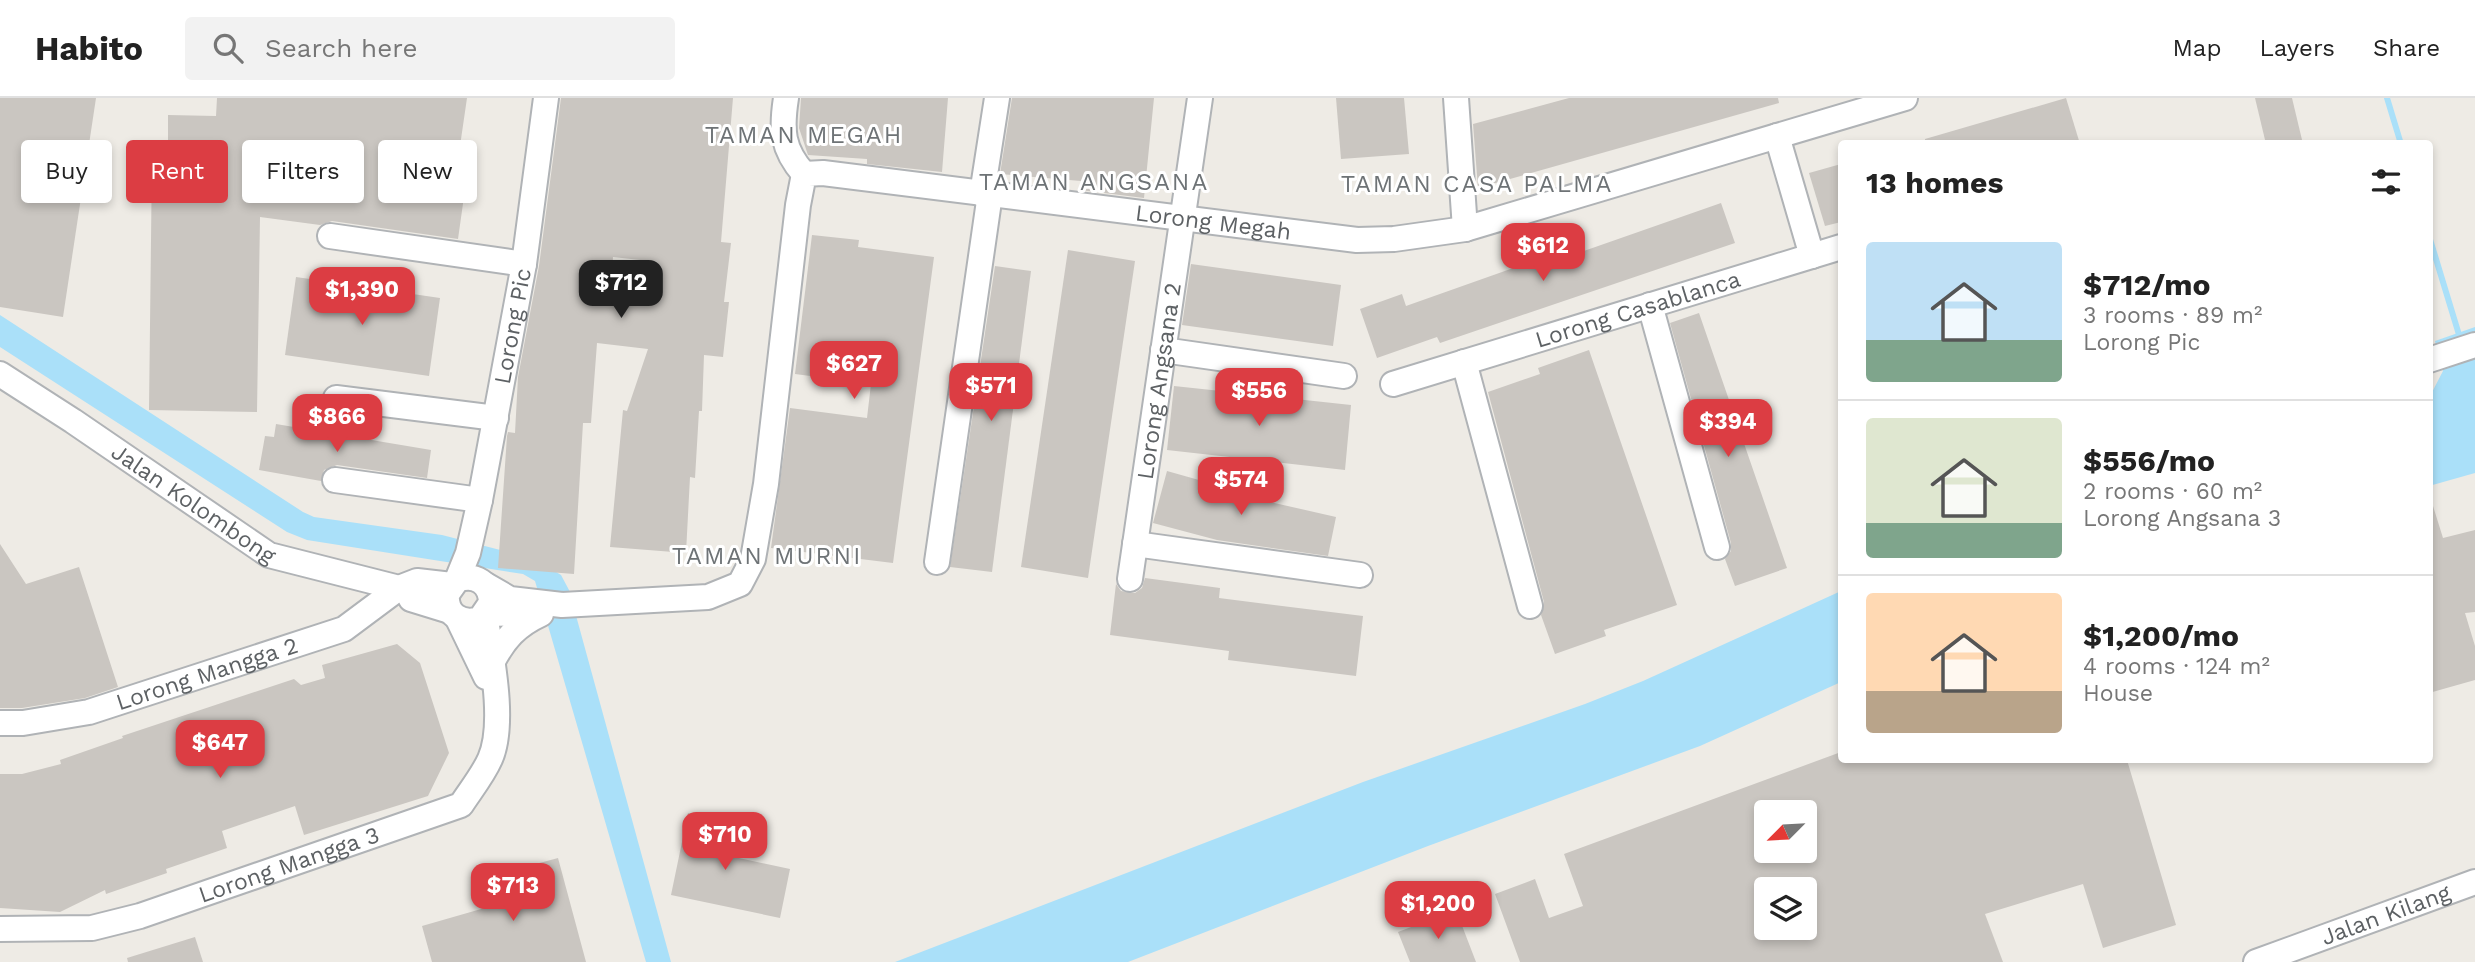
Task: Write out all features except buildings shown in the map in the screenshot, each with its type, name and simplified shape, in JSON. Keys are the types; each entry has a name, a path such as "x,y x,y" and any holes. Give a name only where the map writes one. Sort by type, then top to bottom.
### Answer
{"street":[{"name":"Lorong Pic","path":"468,582 470,542 524,264 546,98"},
{"path":"468,582 446,601 454,615 472,621 485,614 556,606 708,597 740,584 753,559 804,174 792,160 784,144 782,128 786,98"},
{"path":"937,562 997,98"},
{"name":"Lorong Angsana 2","path":"1130,579 1200,98"},
{"path":"1457,98 1465,229"},
{"name":"Lorong Megah","path":"804,174 823,173 1357,240 1394,239 1465,229 1905,98"},
{"path":"1777,136 1812,256"},
{"path":"330,236 524,264"},
{"name":"Lorong Casablanca","path":"1393,384 1838,248"},
{"path":"1650,305 1717,548"},
{"path":"2434,358 2475,345"},
{"path":"1163,350 1344,376"},
{"path":"1464,362 1530,606"},
{"name":"Jalan Kolombong","path":"0,374 269,555 402,588 411,599 454,615"},
{"path":"336,398 496,418"},
{"path":"335,480 480,500"},
{"path":"1135,544 1360,575"},
{"name":"Jalan Kolombong","path":"402,588 416,581 468,582"},
{"path":"468,582 510,599 556,606"},
{"path":"468,582 491,597 485,614"},
{"name":"Lorong Mangga 2","path":"0,723 23,723 89,712 344,629 402,588"},
{"path":"492,663 504,642 522,622 556,606"},
{"name":"Lorong Mangga 3","path":"0,929 92,928 140,916 461,805 490,759 496,734 492,663 485,614"},
{"name":"Lorong Mangga 3","path":"454,615 495,696"},
{"name":"Jalan Kilang","path":"2256,962 2475,882"}],"water":[{"path":"0,315 303,512 314,517 442,535 535,559 561,575 569,590 671,962 646,962 535,581 523,574 307,540 287,532 0,347"},
{"path":"2475,327 2475,473 2433,485 2433,390 2443,371 2435,341"},
{"path":"1838,592 1838,683 1700,746 1428,846 1128,962 895,962 1363,782 1643,681"}],"waterway":[{"path":"2387,98 2400,140"},
{"path":"2433,249 2460,338"}],"district":[{"name":"TAMAN MEGAH","path":"804,135"},
{"name":"TAMAN ANGSANA","path":"1094,182"},
{"name":"TAMAN CASA PALMA","path":"1477,184"},
{"name":"TAMAN MURNI","path":"767,556"}]}
